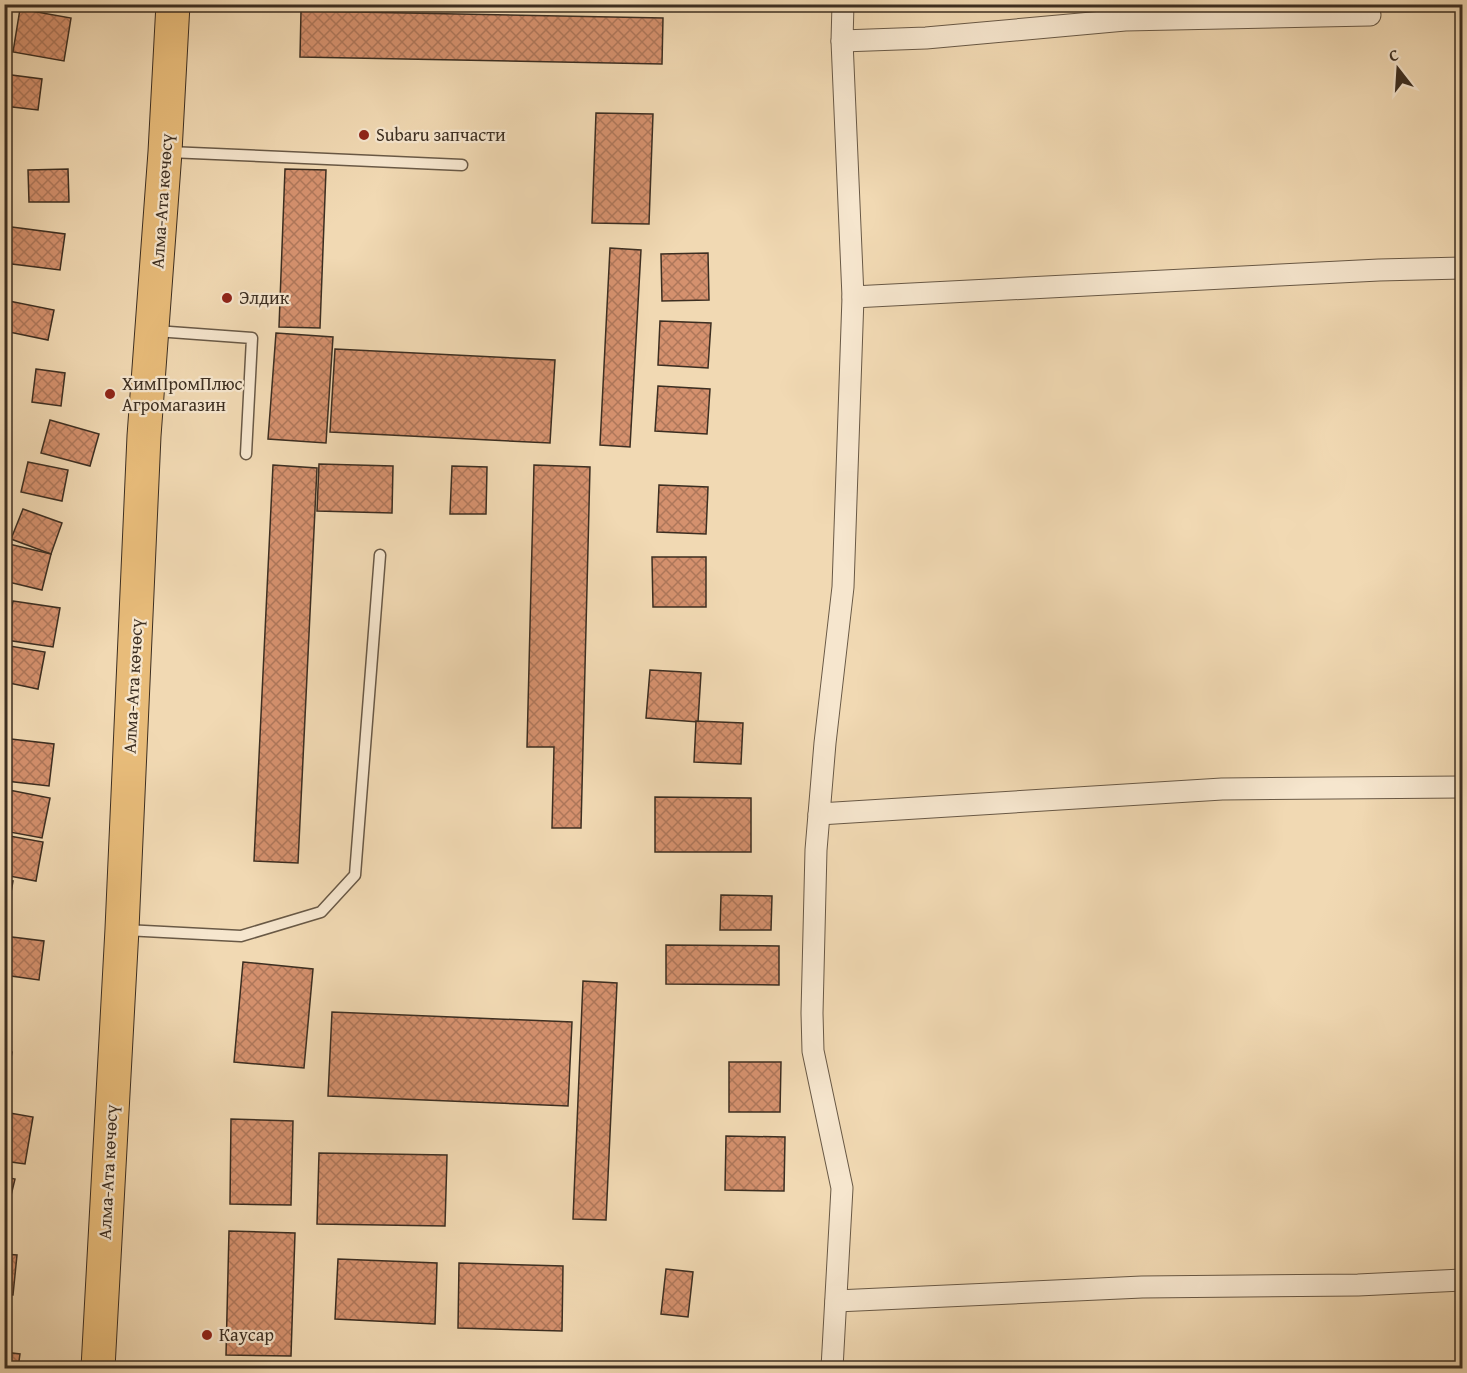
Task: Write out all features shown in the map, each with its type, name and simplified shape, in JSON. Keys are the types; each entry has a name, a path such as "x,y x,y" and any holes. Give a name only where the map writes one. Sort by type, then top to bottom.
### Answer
{"main road":[{"name":"Алма-Ата көчөсү","path":"98,1368 122,929 144,436 165,152 173,4"}],"street":[{"path":"832,1368 842,1188 813,1051 816,850 843,587 853,297 842,41 843,4"},
{"path":"842,41 926,38 1125,20 1370,15"},
{"path":"853,297 1378,270 1462,268"},
{"path":"819,813 1222,789 1462,787"},
{"path":"836,1301 1142,1287 1358,1285 1462,1280"}],"lane":[{"path":"165,152 462,165"},
{"path":"153,330 252,338 246,454"},
{"path":"122,929 241,936 321,912 355,875 380,555"}],"building":[{"path":"20,9 71,18 64,61 13,52"},
{"path":"301,11 663,18 662,64 300,57"},
{"path":"4,74 42,79 38,110 4,106"},
{"path":"596,113 653,114 649,224 592,223"},
{"path":"68,169 69,202 29,202 28,170"},
{"path":"285,169 326,170 320,328 279,327"},
{"path":"4,226 65,234 60,270 4,263"},
{"path":"610,248 641,250 630,447 600,445"},
{"path":"708,253 709,300 662,301 661,254"},
{"path":"4,300 54,310 48,340 4,331"},
{"path":"660,321 711,323 708,368 658,365"},
{"path":"276,333 333,337 326,443 268,439"},
{"path":"335,349 555,360 550,443 330,432"},
{"path":"36,369 65,373 61,406 32,402"},
{"path":"658,386 710,389 707,434 655,431"},
{"path":"50,420 99,434 90,466 41,453"},
{"path":"28,462 68,470 62,501 21,492"},
{"path":"319,464 393,466 392,513 317,511"},
{"path":"273,465 317,468 298,863 254,861"},
{"path":"534,465 590,467 581,828 552,828 554,747 527,747"},
{"path":"452,466 487,467 486,514 450,514"},
{"path":"659,485 708,487 706,534 657,532"},
{"path":"23,509 62,523 51,554 11,539"},
{"path":"9,544 51,554 42,590 4,581 4,564"},
{"path":"652,557 706,557 706,607 653,607"},
{"path":"13,601 60,608 53,647 6,640"},
{"path":"4,645 45,652 38,689 4,682"},
{"path":"650,670 701,673 698,722 646,718"},
{"path":"696,721 743,723 741,764 694,762"},
{"path":"11,739 54,744 49,786 6,781"},
{"path":"9,790 50,798 42,838 4,831"},
{"path":"655,797 751,798 751,852 655,852"},
{"path":"4,835 43,842 36,881 4,875"},
{"path":"4,880 13,881 7,916 4,916"},
{"path":"721,895 772,896 771,930 720,930"},
{"path":"4,936 44,941 39,980 4,975"},
{"path":"666,945 779,946 779,985 666,984"},
{"path":"243,962 313,969 304,1068 234,1062"},
{"path":"583,981 617,983 606,1220 573,1219"},
{"path":"332,1012 572,1022 568,1106 328,1096"},
{"path":"4,1050 12,1052 6,1085 4,1084"},
{"path":"729,1062 781,1062 780,1112 729,1112"},
{"path":"4,1112 33,1117 25,1164 4,1161"},
{"path":"231,1119 293,1121 291,1205 230,1204"},
{"path":"726,1136 785,1137 784,1191 725,1190"},
{"path":"319,1153 447,1155 445,1226 317,1224"},
{"path":"4,1177 15,1179 5,1220 4,1220"},
{"path":"229,1231 295,1233 291,1356 226,1355"},
{"path":"4,1254 17,1255 13,1295 4,1294"},
{"path":"338,1259 437,1263 435,1324 335,1319"},
{"path":"459,1263 563,1266 562,1331 458,1328"},
{"path":"666,1269 693,1272 688,1317 661,1314"},
{"path":"4,1352 20,1354 18,1368 4,1368"},
{"path":"489,1362 525,1363 525,1368 488,1368"}],"place":[{"name":"Subaru запчасти","path":"364,135"},
{"name":"Элдик","path":"227,298"},
{"name":"ХимПромПлюс Агромагазин","path":"110,394"},
{"name":"Каусар","path":"207,1335"}]}
